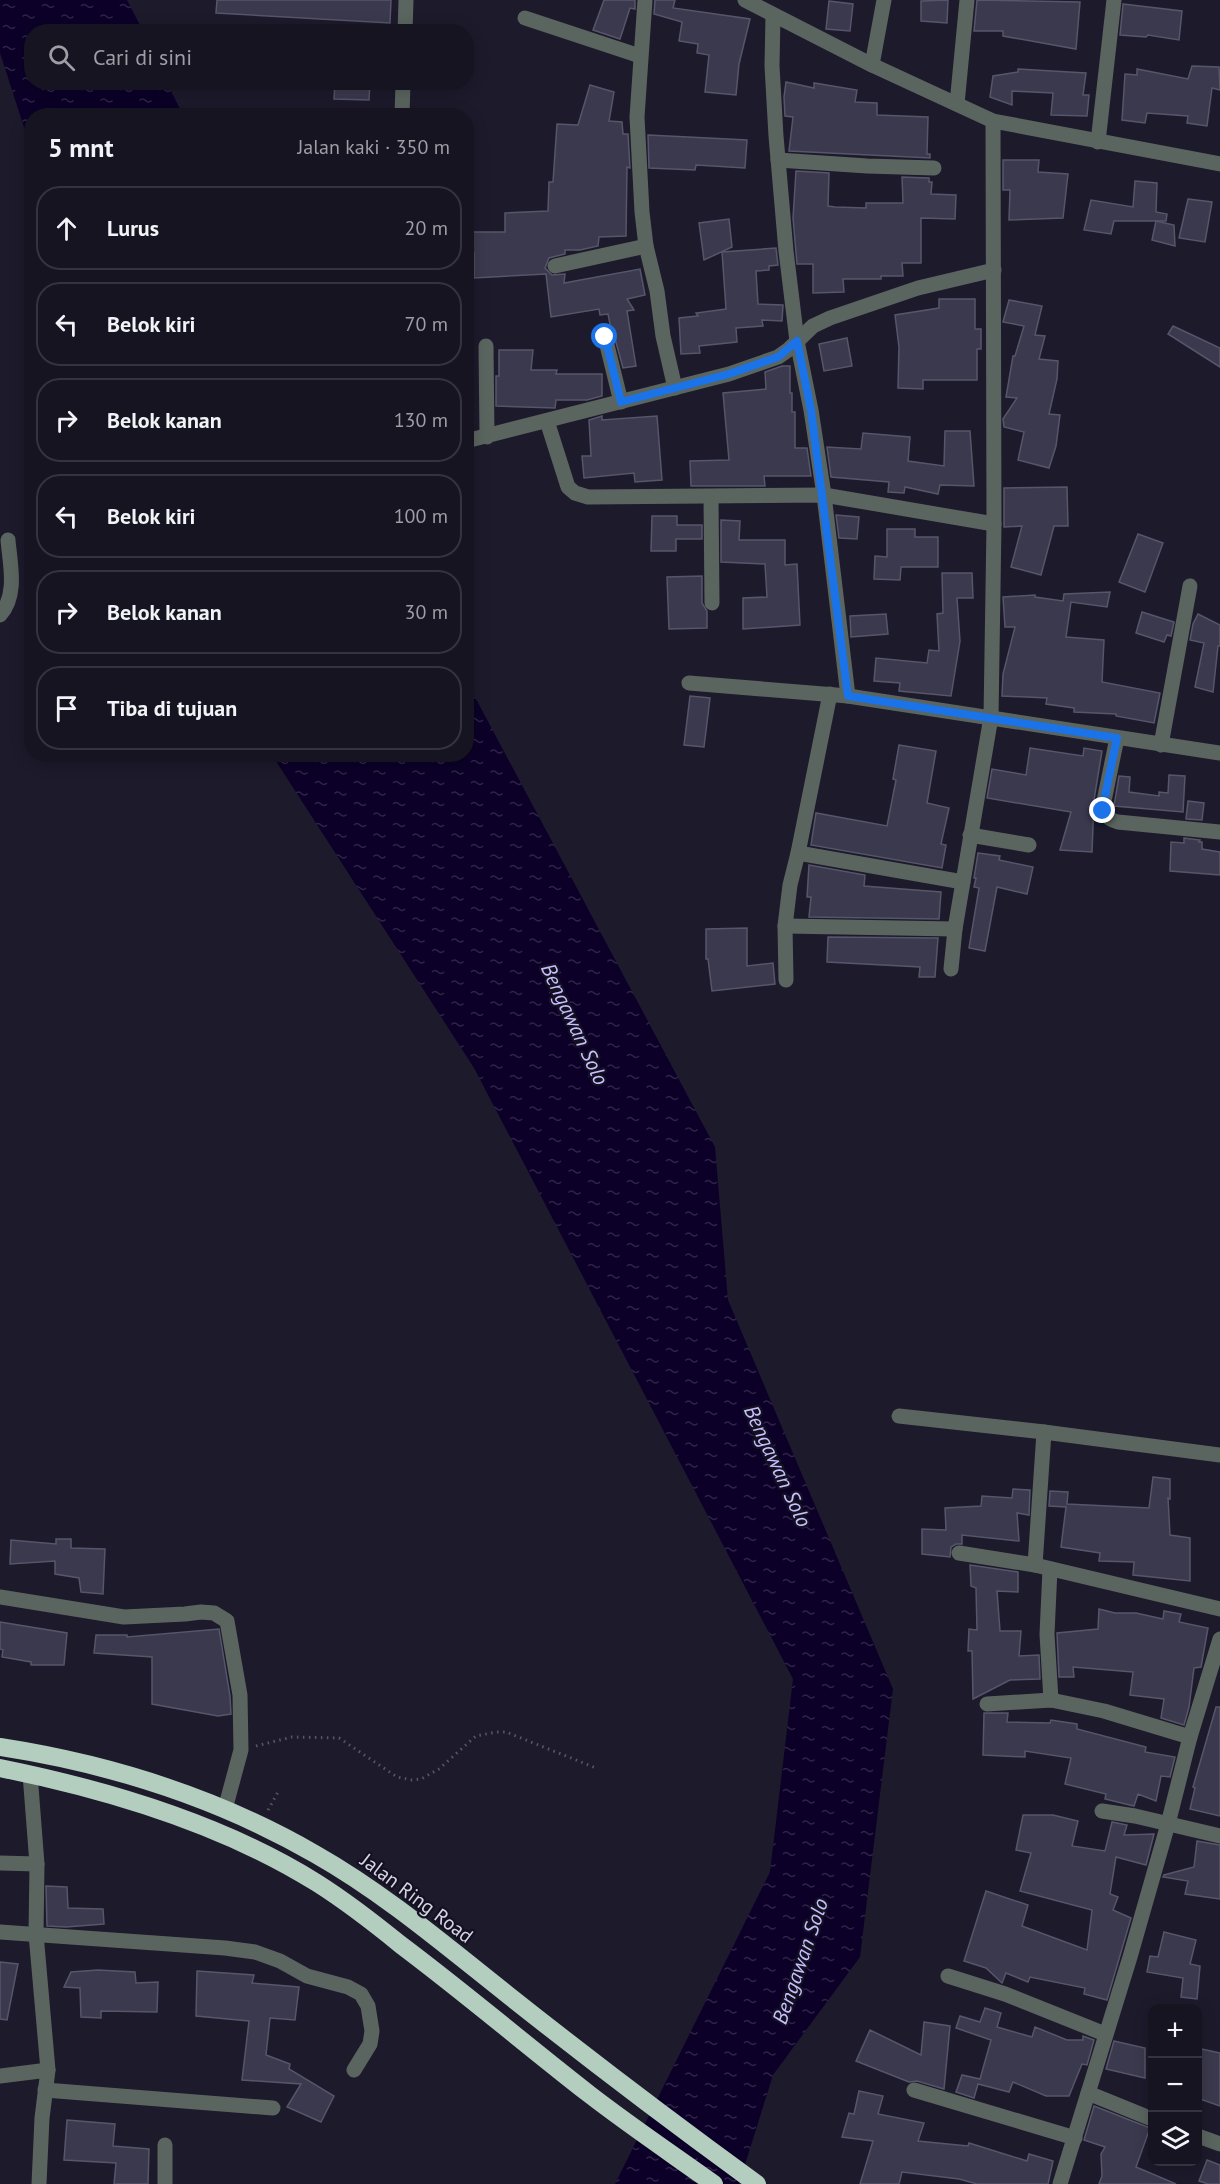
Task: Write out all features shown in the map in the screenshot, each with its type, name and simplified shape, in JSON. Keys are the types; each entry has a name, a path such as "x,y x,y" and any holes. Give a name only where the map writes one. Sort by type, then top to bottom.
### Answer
{"highway":[{"name":"Jalan Ring Road","path":"0,1747 64,1758 108,1769 225,1809 316,1854 356,1879 757,2184"},
{"path":"0,1768 120,1797 179,1817 277,1860 317,1883 444,1977 590,2095 714,2184"}],"street":[{"path":"405,24 406,0"},
{"path":"645,0 637,117 646,246 675,388"},
{"path":"745,0 872,65 993,121 1220,165"},
{"path":"872,65 884,0"},
{"path":"957,104 967,0"},
{"path":"1098,142 1114,0"},
{"path":"773,15 772,66 786,251 797,341 811,410 824,495 848,696"},
{"path":"525,18 640,56"},
{"path":"402,108 403,90"},
{"path":"951,969 955,929 990,717 993,524 993,121"},
{"path":"778,160 934,168"},
{"path":"555,266 646,246"},
{"path":"474,439 675,388 778,357 813,326 830,318 907,291 993,270"},
{"path":"605,337 621,402"},
{"path":"486,346 487,437"},
{"path":"547,421 564,480 575,493 588,497 824,495 993,524"},
{"path":"711,497 712,603"},
{"path":"0,615 9,600 12,589 8,540"},
{"path":"1161,745 1190,586"},
{"path":"689,683 848,696 1220,753"},
{"path":"786,980 785,926 790,885 830,694"},
{"path":"1117,738 1104,801 1103,811 1107,817 1118,822 1220,832"},
{"path":"970,835 1029,845"},
{"path":"798,853 963,882"},
{"path":"785,926 955,929"},
{"path":"899,1416 1220,1455"},
{"path":"1044,1432 1042,1567 1051,1700"},
{"path":"959,1553 1042,1567 1220,1609"},
{"path":"0,1597 123,1617 201,1612 214,1613 227,1621 240,1695 241,1750 225,1809"},
{"path":"1060,2184 1130,1957 1190,1737 1220,1639"},
{"path":"987,1704 1051,1700 1104,1711 1190,1737"},
{"path":"30,1774 37,1863 36,1934 48,2070 39,2184"},
{"path":"1102,1811 1135,1816 1220,1836"},
{"path":"0,1863 37,1863"},
{"path":"0,1932 255,1952 280,1961 307,1976 348,1987 361,1994 372,2019 370,2044 354,2070"},
{"path":"948,1976 1005,1994 1105,2034"},
{"path":"0,2076 48,2070"},
{"path":"45,2090 273,2108"},
{"path":"914,2090 1075,2138"},
{"path":"1088,2093 1148,2117"},
{"path":"1202,2138 1220,2144"},
{"path":"165,2145 165,2184"}],"path":[{"path":"241,1750 292,1737 339,1738 397,1777 412,1780 421,1779 440,1769 476,1736 506,1732 596,1768"}],"water":[{"path":"0,0 127,0 139,24 24,24 24,90 170,90 180,108 24,108 24,127 0,53"},
{"name":"Bengawan Solo","path":"474,695 715,1147 728,1300 893,1689 860,1957 773,2075 739,2184 615,2184 770,1872 793,1679 474,1068 277,762 474,762"}],"building":[{"path":"217,0 391,0 390,23 216,13"},
{"path":"604,0 635,0 635,9 630,8 620,39 593,30"},
{"path":"655,0 675,0 673,8 750,19 739,64 736,95 705,92 709,55 697,53 698,44 679,41 682,22 654,14"},
{"path":"948,0 947,23 921,21 921,1"},
{"path":"977,0 1080,2 1076,49 1003,36 1003,31 974,31"},
{"path":"829,1 853,4 850,31 826,29"},
{"path":"1123,4 1182,11 1179,40 1148,35 1146,37 1120,35"},
{"path":"1192,66 1219,67 1220,90 1212,88 1207,126 1187,123 1188,116 1147,113 1145,123 1122,120 1125,74 1137,75 1137,69 1188,79"},
{"path":"1018,69 1086,73 1083,95 1089,95 1087,116 1051,115 1053,93 1012,91 1012,105 990,97 993,76 1018,72"},
{"path":"786,82 814,88 814,83 857,90 855,102 877,103 877,115 928,117 927,154 930,154 930,158 789,151 793,117 785,116"},
{"path":"590,85 614,92 609,121 622,122 623,134 628,134 630,168 627,167 626,236 599,237 598,246 580,250 565,250 565,254 549,258 545,268 552,275 565,274 564,283 640,269 645,295 627,299 634,310 627,311 636,366 623,368 608,314 600,315 599,309 551,317 546,274 474,278 474,232 505,232 505,213 548,211 549,182 553,182 557,124 578,125"},
{"path":"335,90 370,90 369,100 334,99"},
{"path":"648,135 747,140 745,168 696,165 695,170 649,168"},
{"path":"1003,160 1039,160 1038,172 1068,174 1063,218 1009,220 1010,190 1003,190"},
{"path":"796,171 829,173 828,206 835,207 866,208 866,203 903,203 902,177 929,178 929,182 932,182 931,194 956,195 955,219 921,218 921,263 902,263 903,276 881,276 881,279 843,279 844,292 813,293 813,264 797,264 793,218"},
{"path":"1135,181 1157,183 1156,212 1167,214 1166,221 1114,221 1111,234 1084,230 1091,200 1133,207"},
{"path":"1188,199 1212,202 1205,242 1179,238"},
{"path":"729,219 732,247 704,260 699,223"},
{"path":"1156,221 1174,225 1175,246 1152,240"},
{"path":"776,248 778,265 769,266 769,270 756,271 758,304 783,305 782,321 762,320 763,326 736,328 737,342 699,346 700,353 681,354 679,318 726,309 722,252"},
{"path":"939,299 975,299 975,329 981,329 981,349 977,349 977,380 923,380 923,389 898,388 899,347 895,315 939,308"},
{"path":"1009,300 1042,306 1035,335 1045,336 1039,359 1058,361 1057,379 1049,414 1060,415 1056,446 1049,468 1018,460 1024,432 1004,427 1003,419 1017,398 1006,397 1013,356 1015,356 1024,326 1003,322"},
{"path":"1173,326 1220,348 1220,367 1168,334"},
{"path":"847,338 852,366 824,371 819,344"},
{"path":"499,350 533,350 531,370 557,370 556,374 602,374 602,396 587,400 556,400 555,408 496,406"},
{"path":"782,366 790,366 792,412 795,412 795,448 807,448 811,476 764,476 765,486 691,486 690,461 729,460 723,393 766,389 765,372"},
{"path":"602,416 602,420 657,416 662,480 635,482 634,473 584,478 582,456 591,456 589,420"},
{"path":"945,431 970,431 974,486 940,485 938,494 905,487 904,493 888,492 889,482 831,477 827,447 861,449 863,433 910,437 908,461 944,466"},
{"path":"1067,487 1068,526 1054,526 1041,575 1011,567 1022,526 1004,527 1004,488"},
{"path":"836,515 859,517 857,539 839,538"},
{"path":"652,516 677,516 677,525 702,525 702,539 676,539 676,551 651,551"},
{"path":"721,520 740,521 739,540 785,540 785,565 797,564 800,625 743,629 743,598 767,597 765,564 721,562"},
{"path":"887,529 915,529 915,537 938,537 938,567 901,567 900,580 874,579 875,556 887,557"},
{"path":"1138,534 1163,543 1145,592 1119,582"},
{"path":"942,573 972,573 973,598 957,598 960,641 951,696 899,691 900,683 874,681 876,658 927,663 929,650 939,651 937,614 943,613"},
{"path":"702,576 702,603 707,611 707,628 669,629 667,577"},
{"path":"1110,592 1107,607 1071,602 1066,637 1104,640 1102,682 1160,693 1154,723 1116,716 1116,714 1074,712 1074,708 1046,704 1047,698 1002,696 1003,674 1015,627 1005,627 1003,597 1035,595 1035,597 1063,601 1064,594"},
{"path":"1142,612 1174,622 1171,636 1167,635 1164,642 1136,633"},
{"path":"886,614 888,634 851,637 850,616"},
{"path":"1198,614 1220,625 1220,646 1218,646 1213,692 1195,687 1204,643 1190,640 1193,624"},
{"path":"690,696 710,698 704,747 684,745"},
{"path":"899,745 936,751 927,803 949,808 941,844 946,845 942,868 811,845 816,813 887,826 896,780 893,779"},
{"path":"1030,748 1083,756 1084,748 1102,751 1094,800 1092,852 1060,850 1071,812 987,798 992,769 1026,775"},
{"path":"1169,775 1185,776 1183,812 1114,806 1119,776 1130,777 1129,792 1159,796 1159,792 1168,793"},
{"path":"1188,801 1204,803 1202,820 1186,819"},
{"path":"1184,838 1200,840 1202,849 1220,852 1220,875 1170,871 1171,842 1184,843"},
{"path":"978,853 1000,856 999,860 1033,867 1027,894 997,887 985,951 969,948 979,888 974,887"},
{"path":"809,865 865,875 864,886 941,892 939,919 809,917 811,897 807,897"},
{"path":"747,928 747,966 773,963 775,984 712,991 708,959 706,959 706,929"},
{"path":"828,937 938,938 935,977 919,977 920,967 827,962"},
{"path":"1153,1477 1170,1479 1170,1499 1168,1498 1170,1535 1190,1538 1190,1581 1133,1575 1134,1562 1099,1561 1100,1553 1061,1547 1066,1507 1049,1506 1050,1491 1068,1492 1067,1504 1149,1508"},
{"path":"1013,1489 1030,1490 1029,1515 1017,1513 1019,1541 962,1535 962,1544 951,1547 950,1557 922,1554 922,1529 946,1530 945,1508 981,1506 982,1496 1012,1498"},
{"path":"56,1539 71,1539 71,1548 105,1549 103,1594 81,1592 79,1578 55,1574 55,1561 10,1564 11,1540 56,1544"},
{"path":"970,1565 1018,1572 1018,1592 997,1591 1000,1631 1021,1631 1019,1656 1039,1655 1040,1679 1010,1680 973,1699 972,1651 968,1651 969,1629 977,1630 976,1588 971,1586"},
{"path":"1099,1609 1163,1619 1164,1611 1181,1614 1179,1622 1208,1628 1201,1667 1194,1668 1189,1707 1184,1725 1161,1718 1164,1699 1130,1695 1133,1672 1073,1667 1074,1677 1059,1677 1057,1633 1098,1629"},
{"path":"0,1622 67,1633 64,1665 31,1665 31,1662 2,1657"},
{"path":"219,1629 231,1714 218,1716 152,1704 152,1657 94,1653 96,1635 127,1635 127,1637"},
{"path":"1216,1707 1220,1707 1220,1816 1190,1809 1195,1788 1193,1787"},
{"path":"984,1713 1008,1713 1007,1722 1050,1723 1051,1720 1077,1724 1077,1729 1146,1747 1145,1752 1175,1757 1170,1777 1161,1776 1156,1801 1138,1794 1134,1806 1105,1799 1106,1794 1065,1784 1071,1758 1025,1751 1025,1757 983,1755"},
{"path":"1023,1815 1053,1815 1078,1821 1072,1846 1105,1851 1112,1822 1127,1825 1124,1835 1154,1834 1146,1865 1116,1857 1110,1894 1118,1897 1113,1910 1131,1918 1107,2000 1084,1994 1085,1988 1030,1977 1028,1982 1006,1973 1002,1983 986,1968 964,1961 986,1891 1028,1905 1022,1926 1087,1950 1092,1910 1020,1891 1031,1853 1016,1850"},
{"path":"1197,1841 1220,1845 1220,1899 1185,1894 1188,1881 1163,1877 1194,1867"},
{"path":"46,1886 67,1887 68,1908 103,1909 104,1924 47,1926"},
{"path":"1164,1932 1196,1940 1190,1964 1200,1966 1197,1999 1181,1997 1183,1978 1147,1972 1150,1956 1158,1957"},
{"path":"0,1962 18,1964 7,2020 0,2019"},
{"path":"98,1970 135,1972 136,1983 158,1982 157,2012 101,2011 101,2018 81,2017 80,1988 64,1987 71,1972"},
{"path":"197,1971 254,1975 252,1983 299,1987 295,2020 270,2018 266,2055 290,2064 289,2069 334,2096 321,2122 287,2107 301,2084 242,2080 249,2021 196,2016"},
{"path":"985,2008 1001,2013 997,2027 1032,2037 1035,2027 1067,2040 1083,2040 1083,2036 1094,2040 1087,2065 1082,2064 1069,2096 1046,2096 1013,2082 1009,2092 978,2084 974,2098 956,2092 962,2075 980,2079 991,2040 956,2028 960,2016 980,2022"},
{"path":"924,2022 950,2026 944,2089 917,2081 909,2082 856,2061 870,2030 921,2055"},
{"path":"1114,2041 1145,2048 1145,2078 1106,2069"},
{"path":"1202,2049 1220,2053 1220,2106 1202,2100"},
{"path":"859,2091 883,2096 878,2114 924,2123 918,2141 968,2146 969,2143 1027,2161 1029,2154 1053,2161 1048,2184 977,2184 959,2179 902,2172 899,2184 860,2184 873,2141 842,2137 849,2113 854,2114"},
{"path":"1094,2106 1148,2127 1148,2134 1136,2167 1176,2184 1099,2184 1102,2176 1101,2154 1105,2147 1084,2140"},
{"path":"67,2120 115,2124 113,2146 149,2149 148,2184 114,2184 116,2163 64,2160"},
{"path":"1207,2160 1220,2165 1220,2184 1199,2181"}],"route":[{"path":"605,337 621,402 729,374 778,357 797,341 811,410 824,495 848,696 1117,738 1103,811"}]}
